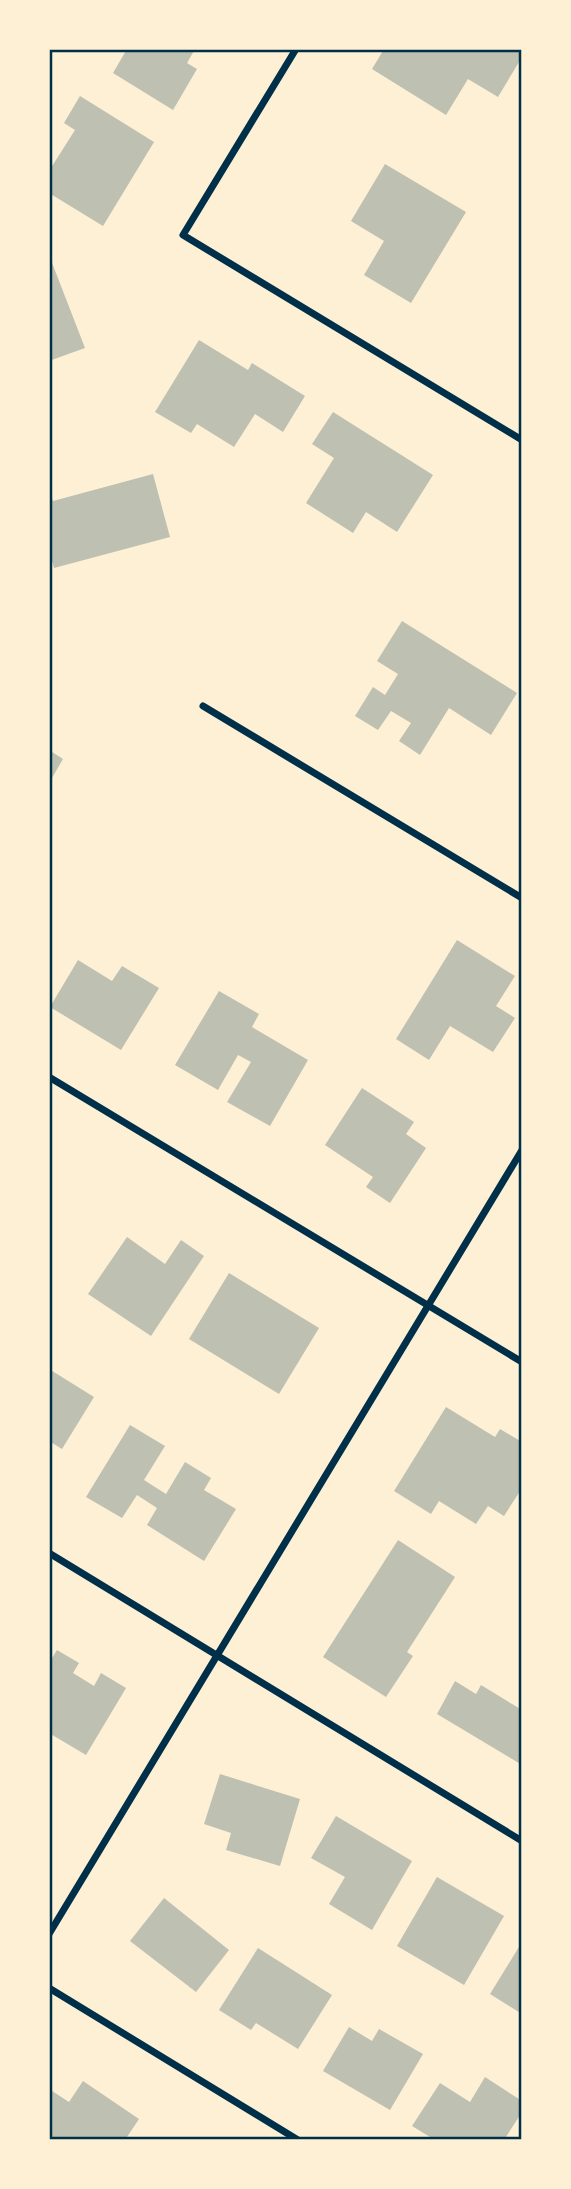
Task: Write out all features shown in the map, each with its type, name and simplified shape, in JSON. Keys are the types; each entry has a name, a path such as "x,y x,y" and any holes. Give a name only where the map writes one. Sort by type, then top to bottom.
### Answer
{"street":[{"path":"296,49 183,235 522,440"},
{"path":"203,706 522,898"},
{"path":"49,1076 522,1362"},
{"path":"49,1934 522,1150"},
{"path":"49,1553 522,1841"},
{"path":"49,1987 298,2140"}],"building":[{"path":"127,49 195,49 187,63 197,69 173,110 113,73"},
{"path":"384,49 522,49 522,57 498,97 468,79 446,115 372,69"},
{"path":"80,96 154,142 103,226 49,193 49,171 75,130 64,123"},
{"path":"385,164 466,212 411,303 364,275 384,241 351,221"},
{"path":"49,255 85,348 49,361"},
{"path":"199,340 248,370 252,363 305,396 283,432 255,414 234,447 197,424 191,433 155,412"},
{"path":"333,412 433,475 397,532 366,512 353,533 306,503 334,458 312,444"},
{"path":"153,474 170,537 54,568 49,550 49,489 53,501"},
{"path":"402,621 517,693 491,735 449,708 420,755 399,741 411,723 391,711 378,730 355,716 373,687 385,695 398,674 377,661"},
{"path":"49,750 63,759 49,783"},
{"path":"457,940 515,976 496,1006 515,1018 493,1052 450,1026 429,1060 396,1039"},
{"path":"78,960 112,981 122,966 159,988 121,1050 50,1007"},
{"path":"219,991 259,1014 252,1027 308,1060 270,1126 227,1102 251,1062 238,1055 218,1090 175,1065"},
{"path":"362,1088 414,1122 406,1134 426,1148 390,1203 366,1187 373,1177 325,1145"},
{"path":"127,1237 165,1264 181,1240 204,1256 151,1336 88,1294"},
{"path":"229,1273 319,1328 279,1394 189,1339"},
{"path":"49,1369 94,1397 62,1449 49,1441"},
{"path":"446,1407 495,1437 500,1429 522,1442 522,1488 504,1516 488,1506 476,1524 439,1501 431,1514 394,1491"},
{"path":"130,1425 165,1446 144,1480 166,1494 185,1462 211,1478 204,1490 236,1509 204,1561 147,1525 157,1508 137,1495 122,1518 86,1497"},
{"path":"398,1540 455,1577 407,1652 413,1656 386,1697 323,1657"},
{"path":"57,1650 79,1663 73,1673 94,1686 101,1673 126,1688 86,1755 49,1733 49,1663"},
{"path":"455,1681 476,1694 481,1685 522,1710 522,1765 437,1714"},
{"path":"220,1774 300,1799 280,1866 226,1850 231,1833 204,1824"},
{"path":"336,1816 412,1861 372,1930 329,1904 345,1877 311,1858"},
{"path":"437,1877 504,1916 464,1985 397,1946"},
{"path":"164,1898 229,1950 196,1992 130,1941"},
{"path":"522,1942 522,2014 490,1994"},
{"path":"258,1948 332,1995 298,2049 256,2023 251,2030 219,2010"},
{"path":"349,2027 372,2041 379,2029 423,2054 390,2110 323,2071"},
{"path":"485,2077 522,2101 522,2112 504,2140 435,2140 412,2126 440,2083 470,2102"},
{"path":"83,2081 139,2119 125,2140 49,2140 49,2089 69,2102"}]}
